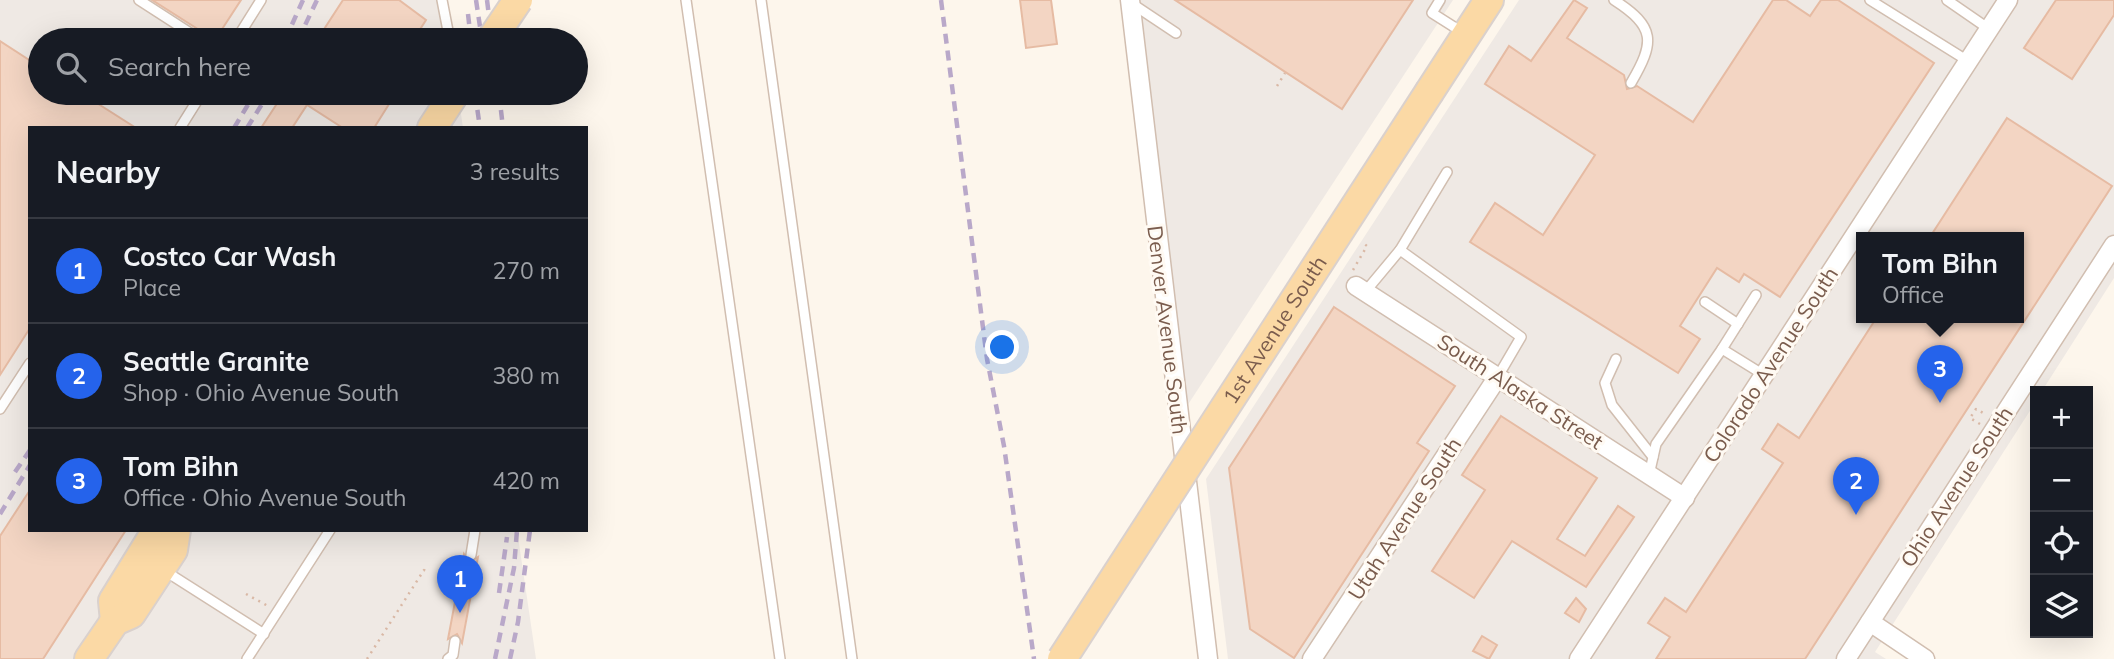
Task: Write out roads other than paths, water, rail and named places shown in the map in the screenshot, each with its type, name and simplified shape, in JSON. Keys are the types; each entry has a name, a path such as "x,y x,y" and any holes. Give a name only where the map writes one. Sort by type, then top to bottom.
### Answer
{"main road":[{"path":"499,28 518,0"},
{"name":"1st Avenue South","path":"1062,659 1489,0"},
{"path":"433,126 447,105"},
{"path":"115,621 113,601 152,538 160,532"},
{"path":"89,659 115,621 131,614 173,550 176,532"}],"street":[{"name":"Colorado Avenue South","path":"1857,232 2008,0"},
{"name":"Denver Avenue South","path":"1130,1 1155,233 1208,659"},
{"name":"Colorado Avenue South","path":"1579,659 1856,233"},
{"name":"Ohio Avenue South","path":"1846,659 2114,245"},
{"name":"South Alaska Street","path":"1360,289 1685,498"},
{"name":"Utah Avenue South","path":"1312,659 1497,378"},
{"path":"1870,622 1926,659"}],"lane":[{"path":"139,0 182,28"},
{"path":"244,28 261,0"},
{"path":"442,0 447,28"},
{"path":"686,0 780,659"},
{"path":"761,0 852,659"},
{"path":"1440,0 1432,13 1466,35"},
{"path":"1614,0 1637,17 1647,30 1650,44 1631,83"},
{"path":"1870,0 1968,61"},
{"path":"1947,0 1989,29"},
{"path":"1130,1 1176,33"},
{"path":"181,126 194,105"},
{"path":"1360,289 1400,250 1447,172"},
{"path":"1400,250 1521,337 1497,378"},
{"path":"1649,475 1656,444 1756,295"},
{"path":"1705,302 1738,324"},
{"path":"1722,349 1764,375"},
{"path":"1616,359 1605,383 1612,405 1653,457"},
{"path":"0,409 28,366"},
{"path":"247,659 329,532"},
{"path":"471,555 475,532"},
{"path":"161,569 264,634"},
{"path":"448,659 453,655 455,641"}],"railway":[{"path":"290,28 303,0"},
{"path":"304,28 317,0"},
{"path":"476,0 480,28"},
{"path":"487,0 490,28"},
{"path":"941,0 987,359 1004,446 1034,659"},
{"path":"468,14 470,28"},
{"path":"235,126 248,105"},
{"path":"248,126 261,105"},
{"path":"477,105 480,126"},
{"path":"500,105 503,126"},
{"path":"15,472 28,453"},
{"path":"0,514 28,468"},
{"path":"495,659 514,568 517,532"},
{"path":"510,659 518,622 530,532"},
{"path":"499,593 507,537"}],"place":[{"name":"Tom Bihn","path":"1940,403"},
{"name":"Seattle Granite","path":"1856,515"},
{"name":"Costco Car Wash","path":"460,613"}]}
